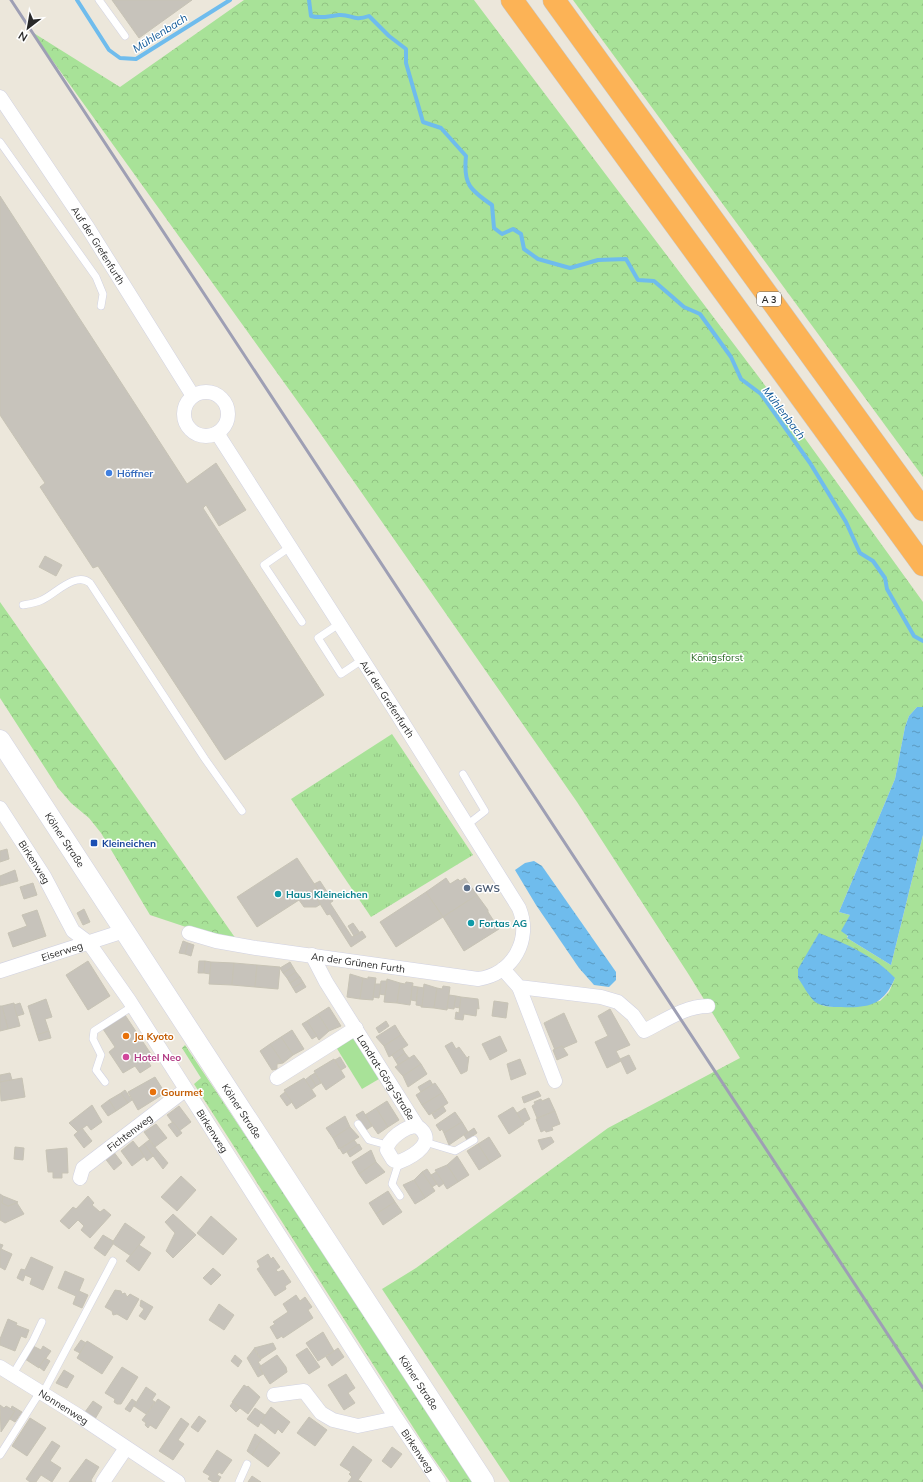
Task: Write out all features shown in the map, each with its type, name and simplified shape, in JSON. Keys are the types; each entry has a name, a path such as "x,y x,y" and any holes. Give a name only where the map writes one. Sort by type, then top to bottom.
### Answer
{"highway":[{"path":"512,0 923,566"},
{"name":"A 3","path":"554,0 923,510"}],"main road":[{"name":"Kölner Straße","path":"0,740 484,1482"}],"street":[{"name":"Auf der Grefenfurth","path":"0,96 88,228 193,396"},
{"path":"206,392 213,393 224,402 228,415 226,422 217,433 204,436 191,430 187,425 184,412 188,400 193,396 206,392"},
{"name":"Auf der Grefenfurth","path":"217,433 519,908 523,918 523,938 513,958 502,969"},
{"name":"Birkenweg","path":"0,808 44,876 73,931 89,943 133,1006 185,1090 436,1481"},
{"name":"Eiserweg","path":"0,971 124,931"},
{"name":"An der Grünen Furth","path":"189,934 216,941 466,979 489,977 502,969"},
{"name":"Landrat-Görg-Straße","path":"312,955 326,982 417,1126 423,1130 426,1136 425,1142"},
{"path":"502,969 520,987 555,1081"},
{"path":"520,987 601,997 618,1002 633,1015 644,1031 685,1010 698,1006 708,1006"},
{"name":"Landrat-Görg-Straße","path":"277,1078 356,1028"},
{"name":"Fichtenweg","path":"80,1178 83,1168 185,1090"},
{"name":"Landrat-Görg-Straße","path":"387,1145 408,1128 417,1126"},
{"path":"387,1145 388,1155 393,1160 398,1162 415,1154 425,1142"},
{"name":"Nonnenweg","path":"0,1367 178,1482"},
{"name":"Birkenweg","path":"274,1395 304,1391 321,1413 333,1420 358,1426 396,1418"},
{"path":"103,1482 126,1448"}],"lane":[{"path":"99,0 125,36"},
{"path":"0,142 96,277 103,294 101,306"},
{"path":"290,547 264,565 302,622"},
{"path":"23,605 40,601 75,580 87,581 205,759 242,811"},
{"path":"339,624 318,638 341,674 362,660"},
{"path":"463,774 486,811 467,825"},
{"path":"105,1082 96,1070 101,1055 93,1038 94,1031 133,1006"},
{"path":"358,1124 369,1140 387,1145"},
{"path":"425,1142 455,1151 474,1140"},
{"path":"398,1162 392,1184 400,1196"},
{"path":"0,1455 41,1393 113,1261"},
{"path":"13,1374 33,1341 42,1322"},
{"path":"239,1482 247,1464"}],"green space":[{"name":"Königsforst","path":"244,0 474,0 804,437 923,602 923,707 917,707 909,716 905,727 895,779 839,912 850,915 847,938 891,965 923,835 923,1482 510,1482 382,1289 416,1268 608,1128 740,1058 689,975 577,802 311,420 32,32 120,87","holes":["895,978 889,992 880,1001 837,1007 824,1006 815,1001"]},
{"path":"573,0 923,0 923,477"},
{"path":"0,602 236,939 189,928 150,915 101,833 89,818 71,803 58,788 0,698"},
{"path":"392,734 473,855 371,917 291,799"},
{"path":"349,1038 354,1039 379,1079 362,1089 336,1047"},
{"path":"185,1045 476,1482 450,1482 427,1449 194,1084 201,1078 182,1048"}],"water":[{"path":"917,707 923,707 923,835 891,965 847,938 848,936 841,931 850,915 839,912 895,779 905,727 909,716"},
{"path":"534,861 542,866 616,972 616,980 609,987 594,985 579,968 536,905 515,870 525,863"},
{"path":"819,933 860,951 887,970 895,978 880,1000 867,1006 859,1007 827,1006 814,1001 798,978 798,969"}],"building":[{"path":"112,0 192,0 139,38"},
{"name":"Höffner","path":"0,196 187,484 216,463 246,510 219,526 206,505 203,508 324,695 225,760 98,566 93,568 40,487 45,483 0,415"},
{"path":"45,556 62,565 56,576 39,567"},
{"path":"7,849 9,859 0,862 0,851"},
{"name":"Haus Kleineichen","path":"297,858 317,888 312,891 321,904 316,907 304,907 299,900 257,927 237,897"},
{"path":"15,870 18,881 0,886 0,876"},
{"path":"446,878 450,884 458,879 460,881 465,878 477,895 443,917 426,892"},
{"path":"320,881 333,901 330,903 352,937 362,931 366,937 351,947 330,914 327,915 312,891 317,888 314,884"},
{"path":"33,883 37,895 24,899 20,887"},
{"path":"426,892 443,917 396,947 380,922"},
{"name":"Fortas AG","path":"477,895 499,929 464,951 443,917"},
{"path":"84,909 90,922 83,925 77,913"},
{"path":"37,910 46,936 13,947 8,933 27,926 22,915"},
{"path":"353,923 360,933 354,936 348,926"},
{"path":"183,941 188,943 185,954 179,953"},
{"path":"188,943 194,945 191,956 185,954"},
{"path":"88,961 110,996 88,1010 66,975"},
{"path":"199,961 205,961 204,973 198,973"},
{"path":"205,961 211,962 210,974 204,973"},
{"path":"211,962 234,963 232,985 209,984"},
{"path":"290,962 293,967 283,973 280,968"},
{"path":"234,963 257,965 255,987 232,985"},
{"path":"257,965 280,967 278,989 255,987"},
{"path":"293,967 296,972 287,978 283,973"},
{"path":"296,972 300,977 290,983 287,978"},
{"path":"350,974 363,978 360,999 347,997"},
{"path":"300,977 303,982 293,988 290,983"},
{"path":"368,977 376,978 373,1000 360,999 363,978 368,979"},
{"path":"387,979 400,983 397,1003 384,1002"},
{"path":"381,981 387,981 385,995 379,994"},
{"path":"303,982 306,987 296,993 293,988"},
{"path":"406,982 413,983 410,1005 397,1003 400,983 405,984"},
{"path":"375,984 381,984 379,998 373,997"},
{"path":"424,984 437,988 434,1008 421,1007"},
{"path":"412,986 418,987 416,1001 411,1000"},
{"path":"443,986 450,987 447,1010 434,1008 437,988 442,989"},
{"path":"418,987 424,988 422,1006 416,1005"},
{"path":"449,995 456,996 454,1009 447,1008"},
{"path":"456,996 461,997 460,1008 454,1007"},
{"path":"461,997 478,999 479,1009 477,1008 476,1016 464,1014 463,1020 455,1019 456,1012 459,1013"},
{"path":"46,999 52,1017 45,1019 49,1031 37,1035 28,1006"},
{"path":"494,1001 508,1003 506,1018 492,1016"},
{"path":"14,1003 20,1026 8,1029 2,1006"},
{"path":"20,1003 24,1014 17,1016 14,1005"},
{"path":"0,1006 2,1006 8,1029 0,1031"},
{"path":"329,1007 341,1026 329,1031 318,1014"},
{"path":"610,1009 630,1045 616,1051 621,1061 607,1068 595,1042 608,1036 598,1016"},
{"path":"564,1013 577,1042 563,1048 562,1046 555,1050 544,1023"},
{"path":"318,1014 329,1031 319,1040 307,1021"},
{"path":"125,1015 155,1060 149,1063 151,1066 140,1073 135,1066 123,1073 109,1052 115,1047 103,1029"},
{"path":"307,1021 317,1036 312,1039 302,1024"},
{"path":"386,1021 389,1026 379,1033 376,1028"},
{"path":"395,1025 401,1035 384,1046 376,1037"},
{"path":"292,1030 304,1049 293,1055 281,1037"},
{"path":"49,1031 51,1038 39,1041 37,1035"},
{"path":"401,1035 408,1045 389,1057 384,1046"},
{"path":"500,1036 507,1051 490,1060 482,1044"},
{"path":"281,1037 293,1055 283,1063 270,1044"},
{"path":"452,1042 456,1049 459,1047 467,1058 469,1056 467,1071 461,1074 445,1046"},
{"path":"270,1044 283,1063 277,1064 277,1069 272,1070 260,1051"},
{"path":"562,1046 568,1055 557,1060 553,1050"},
{"path":"402,1048 405,1053 395,1060 392,1055"},
{"path":"405,1053 409,1058 398,1065 395,1060"},
{"path":"414,1055 421,1064 403,1076 395,1067"},
{"path":"629,1055 636,1069 627,1074 620,1059"},
{"path":"340,1057 346,1067 341,1070 335,1060"},
{"path":"334,1059 345,1077 326,1090 314,1071"},
{"path":"520,1059 526,1074 511,1080 507,1064"},
{"path":"421,1064 427,1074 408,1087 403,1076"},
{"path":"10,1073 12,1080 0,1082 0,1075"},
{"path":"315,1073 321,1083 316,1086 310,1076"},
{"path":"310,1076 316,1086 311,1090 305,1080"},
{"path":"155,1077 165,1093 138,1110 128,1092"},
{"path":"22,1078 25,1097 1,1101 0,1082"},
{"path":"304,1078 316,1096 296,1109 284,1090"},
{"path":"430,1080 433,1085 421,1092 418,1087"},
{"path":"435,1083 442,1093 422,1105 416,1095"},
{"path":"125,1090 132,1100 128,1103 121,1093"},
{"path":"538,1091 541,1096 524,1103 522,1097"},
{"path":"285,1092 292,1102 287,1106 280,1096"},
{"path":"121,1093 128,1103 116,1111 109,1100"},
{"path":"442,1093 448,1103 429,1115 422,1105"},
{"path":"549,1098 555,1111 537,1118 532,1106 535,1104 534,1102"},
{"path":"109,1100 116,1111 108,1116 101,1106"},
{"path":"387,1101 399,1120 388,1127 376,1108"},
{"path":"92,1105 102,1122 91,1130 87,1125 78,1132 69,1123"},
{"path":"179,1106 191,1122 179,1131 167,1115"},
{"path":"443,1106 446,1111 435,1119 432,1114"},
{"path":"513,1107 524,1124 509,1134 498,1116"},
{"path":"376,1108 388,1127 378,1134 365,1115"},
{"path":"525,1108 530,1119 523,1123 517,1113"},
{"path":"363,1111 372,1126 366,1130 356,1115"},
{"path":"555,1111 560,1124 552,1127 553,1130 546,1132 545,1130 541,1132 536,1119"},
{"path":"455,1112 462,1122 444,1133 442,1129 440,1131 436,1125"},
{"path":"345,1116 350,1127 333,1138 326,1128"},
{"path":"173,1122 182,1133 177,1137 168,1125"},
{"path":"462,1122 468,1132 449,1145 444,1133"},
{"path":"156,1124 167,1138 155,1147 144,1132"},
{"path":"350,1127 359,1137 339,1149 333,1138"},
{"path":"82,1128 92,1141 84,1148 74,1135"},
{"path":"474,1128 477,1133 467,1140 464,1135"},
{"path":"489,1137 501,1156 490,1163 478,1144"},
{"path":"551,1137 554,1142 542,1150 538,1140"},
{"path":"149,1140 168,1163 163,1169 144,1144"},
{"path":"354,1140 358,1145 343,1154 340,1149"},
{"path":"133,1141 145,1156 132,1166 121,1151"},
{"path":"144,1144 153,1156 147,1161 139,1148"},
{"path":"359,1144 362,1149 350,1157 347,1152"},
{"path":"478,1144 490,1163 479,1170 467,1151"},
{"path":"15,1147 24,1148 23,1160 14,1159"},
{"path":"67,1148 68,1173 62,1173 62,1178 53,1178 53,1172 48,1172 46,1150"},
{"path":"371,1150 376,1162 359,1174 352,1162"},
{"path":"113,1151 122,1163 114,1170 104,1157"},
{"path":"457,1156 469,1175 458,1182 447,1165"},
{"path":"376,1162 385,1172 366,1184 359,1174"},
{"path":"447,1165 458,1182 447,1189 435,1170"},
{"path":"427,1169 437,1184 432,1187 422,1172"},
{"path":"422,1172 435,1191 425,1198 414,1180"},
{"path":"436,1172 444,1183 439,1187 431,1175"},
{"path":"181,1176 196,1190 177,1211 161,1197"},
{"path":"414,1180 425,1198 415,1204 403,1185"},
{"path":"388,1191 395,1202 376,1214 369,1203"},
{"path":"0,1194 3,1196 2,1203 8,1206 17,1203 24,1214 5,1223 0,1220"},
{"path":"3,1196 18,1202 8,1206 2,1203"},
{"path":"88,1196 94,1203 92,1205 100,1212 104,1209 111,1215 90,1238 81,1230 84,1226 78,1220 69,1229 60,1221 73,1207 76,1209"},
{"path":"395,1202 402,1212 383,1225 376,1214"},
{"path":"173,1214 196,1235 173,1258 166,1251 175,1233 165,1222"},
{"path":"211,1216 237,1239 223,1255 197,1233"},
{"path":"125,1223 145,1237 131,1256 112,1243"},
{"path":"103,1235 113,1241 113,1244 105,1256 94,1248"},
{"path":"0,1244 3,1245 1,1249 12,1254 5,1270 0,1267"},
{"path":"139,1245 151,1253 139,1271 126,1261"},
{"path":"268,1254 271,1259 273,1257 280,1267 276,1270 278,1272 283,1270 291,1282 285,1286 286,1289 275,1296 257,1269 260,1267 257,1261"},
{"path":"31,1257 53,1267 43,1290 30,1284 32,1278 25,1275 23,1281 17,1278 21,1269 25,1270"},
{"path":"213,1268 221,1275 211,1285 203,1278"},
{"path":"65,1271 84,1279 79,1291 88,1295 82,1308 73,1304 76,1296 58,1288"},
{"path":"115,1290 121,1291 122,1294 125,1293 127,1297 130,1294 139,1299 127,1320 117,1314 113,1315 112,1311 105,1307"},
{"path":"296,1295 300,1301 305,1297 312,1307 308,1310 313,1318 283,1338 282,1336 277,1339 270,1327 275,1324 273,1322 288,1312 283,1304"},
{"path":"141,1300 153,1307 145,1320 139,1316 144,1309 140,1306"},
{"path":"219,1304 234,1315 224,1330 209,1320"},
{"path":"8,1319 17,1323 16,1325 29,1330 26,1338 21,1336 15,1351 0,1345 0,1339"},
{"path":"323,1332 334,1351 318,1361 306,1343"},
{"path":"81,1340 86,1343 80,1353 74,1350"},
{"path":"87,1341 113,1357 102,1374 77,1358"},
{"path":"273,1343 276,1349 261,1359 254,1348"},
{"path":"33,1346 41,1350 43,1346 51,1351 39,1368 25,1359"},
{"path":"307,1348 320,1367 309,1374 296,1355"},
{"path":"338,1348 344,1357 332,1366 326,1357"},
{"path":"254,1349 261,1360 258,1362 261,1366 259,1367 263,1374 258,1377 247,1358"},
{"path":"235,1355 242,1361 238,1367 231,1361"},
{"path":"277,1355 286,1367 287,1372 270,1384 259,1367"},
{"path":"45,1358 50,1361 44,1371 39,1367"},
{"path":"122,1367 138,1377 121,1404 117,1404 114,1402 115,1399 105,1393"},
{"path":"64,1370 74,1376 67,1388 56,1383"},
{"path":"346,1374 355,1388 348,1393 355,1403 344,1410 328,1385"},
{"path":"244,1385 247,1387 248,1386 260,1397 248,1414 232,1402"},
{"path":"146,1387 156,1394 152,1400 155,1402 146,1414 134,1406"},
{"path":"132,1399 136,1402 130,1412 125,1409"},
{"path":"158,1399 170,1407 156,1429 150,1425 148,1428 145,1425 146,1423 142,1420"},
{"path":"93,1401 102,1407 95,1419 85,1412"},
{"path":"233,1402 240,1408 236,1412 230,1406"},
{"path":"0,1405 4,1408 6,1406 15,1411 1,1432"},
{"path":"12,1406 22,1412 15,1422 10,1419 15,1411 11,1409"},
{"path":"271,1407 290,1422 282,1433 278,1429 275,1434 260,1422"},
{"path":"255,1408 265,1415 258,1427 247,1419"},
{"path":"199,1416 206,1421 198,1432 191,1427"},
{"path":"309,1417 327,1430 315,1446 297,1433"},
{"path":"30,1418 46,1428 27,1456 12,1446"},
{"path":"181,1418 189,1424 178,1440 184,1444 173,1460 159,1451"},
{"path":"255,1434 262,1439 252,1455 247,1451"},
{"path":"262,1439 280,1453 268,1467 252,1455"},
{"path":"52,1441 60,1446 50,1461 61,1468 52,1482 41,1475 36,1482 30,1482 26,1479"},
{"path":"353,1446 372,1460 358,1480 362,1482 348,1482 352,1477 349,1474 351,1472 340,1465"},
{"path":"392,1447 402,1454 391,1468 382,1461"},
{"path":"217,1450 232,1460 222,1474 219,1472 217,1475 221,1477 218,1482 213,1482 208,1479 210,1476 203,1472"},
{"path":"86,1459 99,1467 91,1480 92,1482 69,1482"},
{"path":"252,1476 261,1482 248,1482"}],"waterway":[{"name":"Mühlenbach","path":"77,0 109,50 120,58 136,59 230,0"},
{"name":"Mühlenbach","path":"309,0 311,16 322,17 343,15 356,18 364,18 369,16 389,36 406,49 406,63 423,122 441,128 466,156 465,166 467,180 473,190 492,205 494,228 502,234 513,229 521,234 524,249 538,259 570,268 598,260 626,259 638,280 654,281 684,307 700,314 731,357 741,379 761,394 810,463 846,522 860,553 873,561 885,578 887,589 914,636 923,641"}],"railway":[{"path":"11,0 923,1388"}],"place":[{"name":"Höffner","path":"109,473"},
{"name":"Kleineichen","path":"94,843"},
{"name":"GWS","path":"467,888"},
{"name":"Haus Kleineichen","path":"278,894"},
{"name":"Fortas AG","path":"471,923"},
{"name":"Ja Kyoto","path":"126,1036"},
{"name":"Hotel Neo","path":"126,1057"},
{"name":"Gourmet","path":"153,1092"}]}
